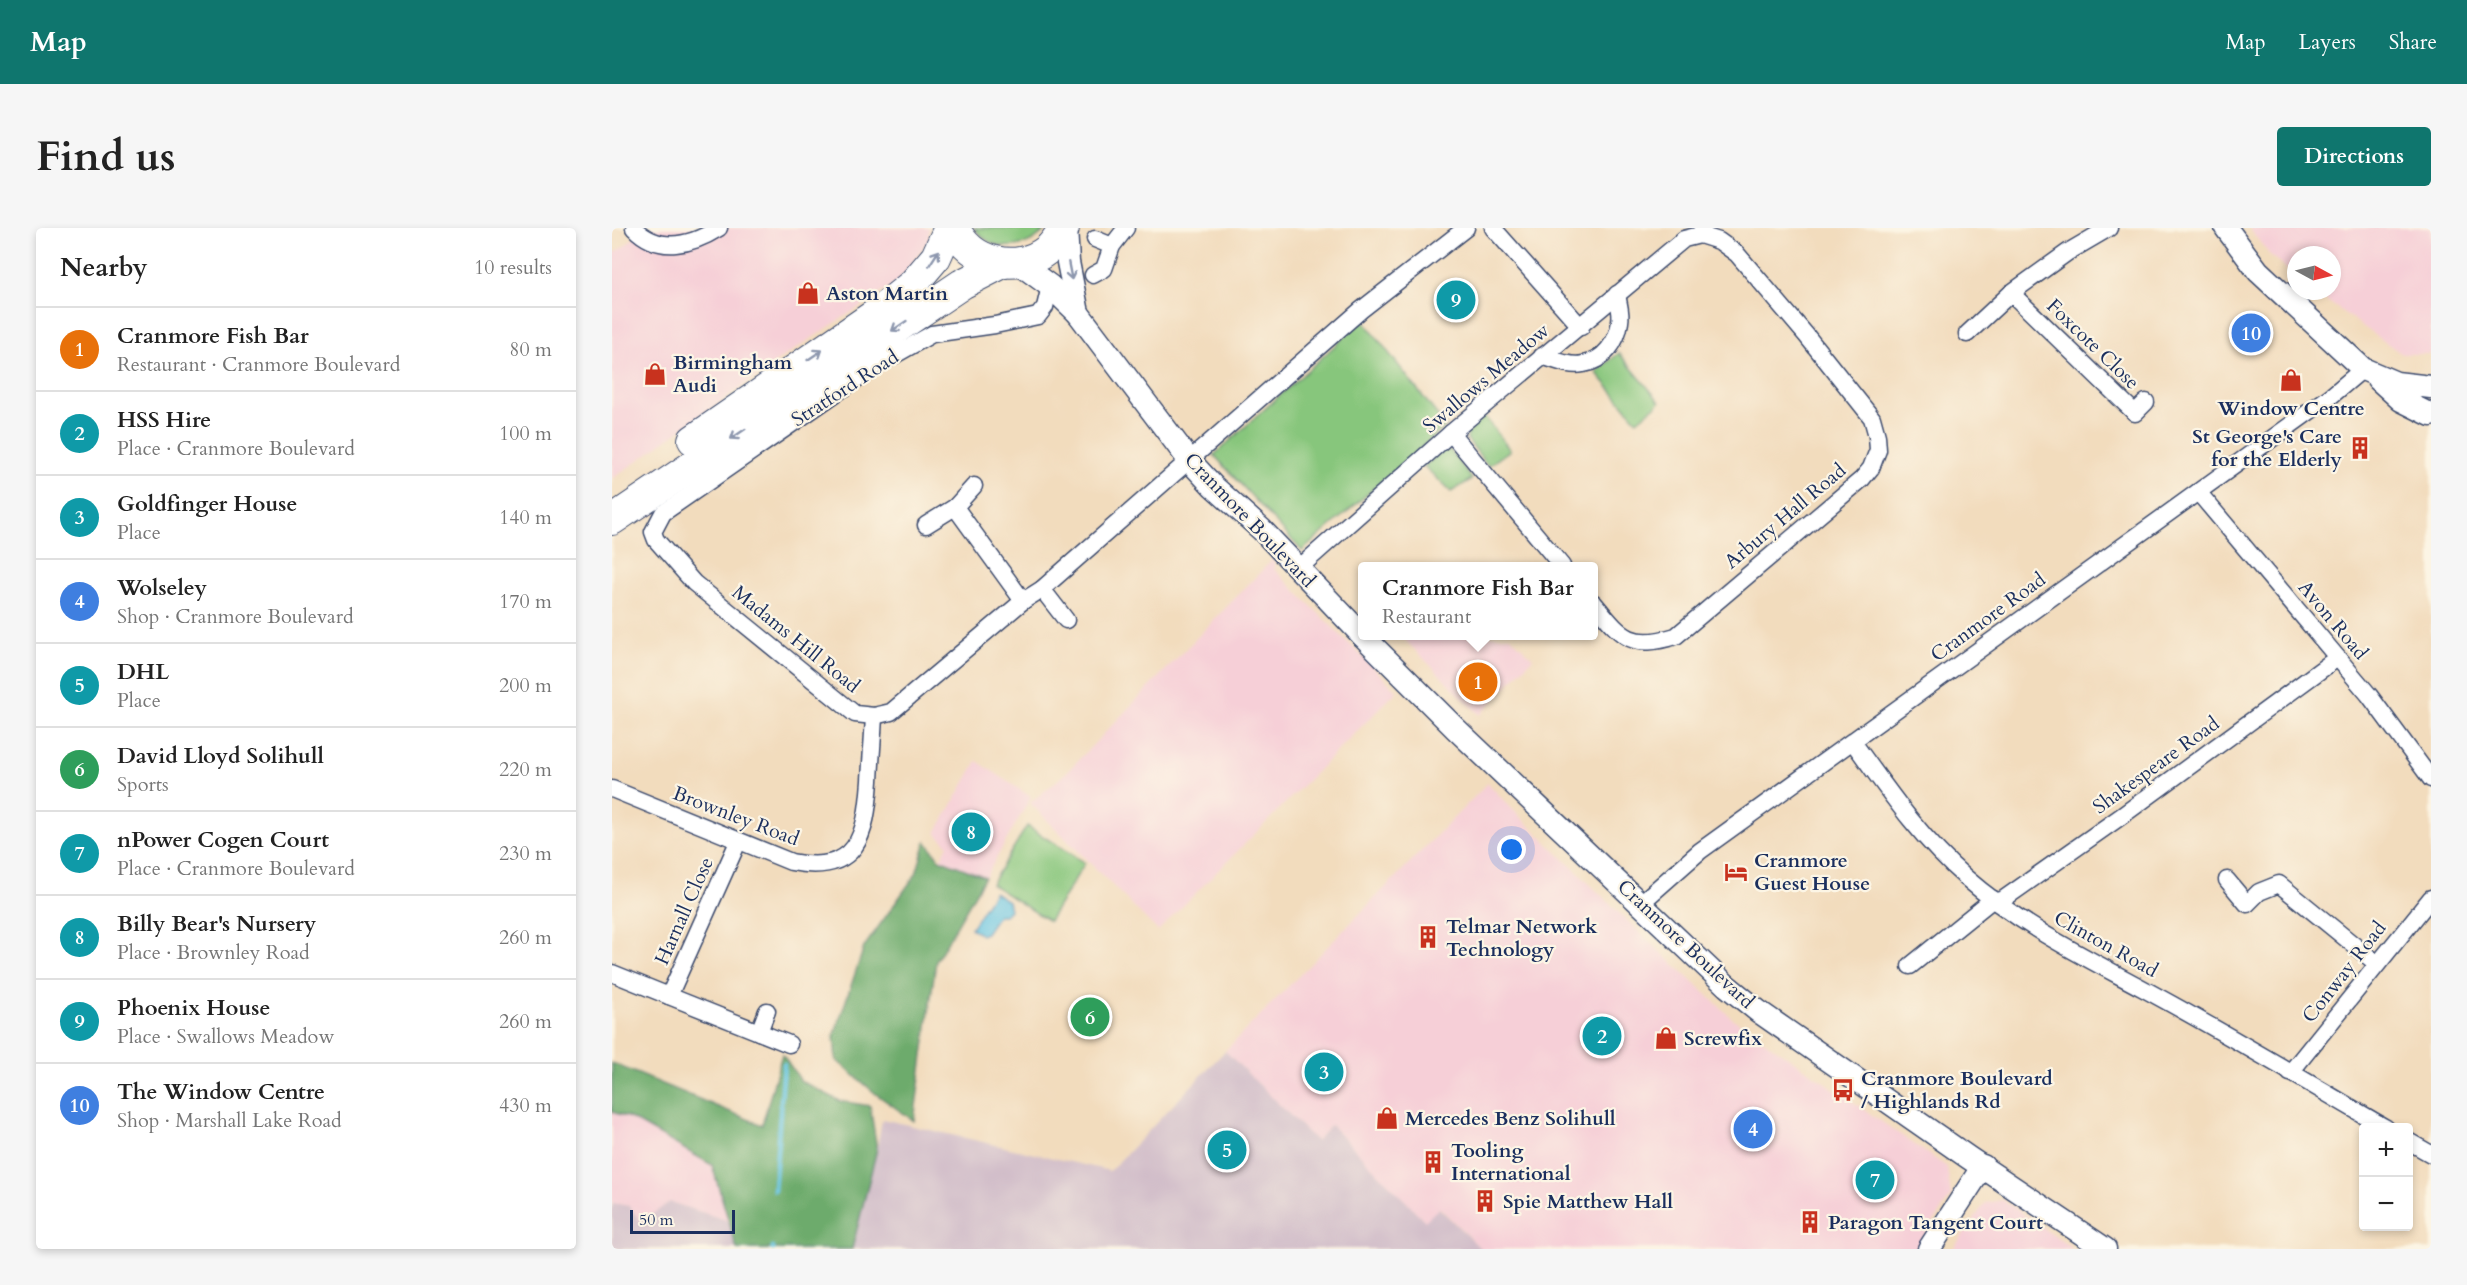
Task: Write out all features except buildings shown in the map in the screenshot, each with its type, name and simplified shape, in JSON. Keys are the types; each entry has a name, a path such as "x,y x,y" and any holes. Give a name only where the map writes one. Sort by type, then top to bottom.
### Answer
{"highway":[{"path":"612,497 877,313 913,284 936,257 949,228"},
{"path":"955,228 969,248 986,260 1010,263"},
{"name":"Stratford Road","path":"612,520 962,284 1010,263 1046,251 1065,228"}],"street":[{"path":"634,228 641,236 672,245 700,240 719,228"},
{"name":"Cranmore Boulevard","path":"1065,228 1068,262 1078,314"},
{"path":"1093,274 1104,269 1112,246 1126,228"},
{"path":"874,716 891,712 1023,601 1042,589 1361,310 1466,228"},
{"path":"1493,228 1581,327"},
{"path":"1966,334 2011,293 2067,252 2109,228"},
{"path":"2226,228 2258,271 2402,400 2431,415"},
{"name":"Swallows Meadow","path":"1299,568 1542,356 1581,327 1684,239 1701,232"},
{"name":"Arbury Hall Road","path":"1598,609 1622,635 1634,640 1645,643 1676,636 1862,479 1871,468 1878,450 1872,418 1806,335 1737,254 1701,232"},
{"path":"1095,239 1112,246"},
{"name":"Cranmore Boulevard","path":"1010,263 1050,286 1078,314 1189,460 1213,486 1262,530 1358,630"},
{"name":"Stratford Road","path":"653,532 663,513 877,364 932,334 1038,316 1045,307 1050,286"},
{"name":"Foxcote Close","path":"2011,293 2135,413 2146,402"},
{"path":"1542,356 1562,363 1582,365 1597,360 1611,348 1621,320 1617,294"},
{"path":"2369,372 2396,384 2431,387"},
{"name":"Cranmore Road","path":"1641,903 1700,851 2331,396 2369,372"},
{"path":"1452,433 1558,562"},
{"path":"926,525 955,507 974,486"},
{"name":"Avon Road","path":"2198,492 2369,695 2431,779"},
{"path":"955,507 1023,601"},
{"name":"Madams Hill Road","path":"653,532 656,540 694,582 855,714 874,716"},
{"path":"1042,589 1066,620"},
{"name":"Cranmore Boulevard","path":"1368,640 1455,728 1641,903 1698,960 1758,1011 2105,1249"},
{"name":"Shakespeare Road","path":"1910,966 1995,901 2123,815 2337,658"},
{"name":"Brownley Road","path":"612,789 791,862 810,865 832,862 852,850 863,832 868,811 874,716"},
{"name":"Clinton Road","path":"1853,742 1932,846 1995,901 2071,951 2142,988 2377,1123"},
{"name":"Harnall Close","path":"669,996 738,842"},
{"path":"2227,880 2247,904 2259,892 2279,884 2376,963"},
{"name":"Conway Road","path":"2290,1073 2376,963 2431,898"},
{"name":"Harnall Close","path":"612,973 789,1044"},
{"path":"759,1032 767,1011"},
{"path":"2413,1143 2431,1154"},
{"path":"1929,1249 1983,1166"}],"shaded area":[{"path":"644,228 929,228 929,239 899,281 783,357 612,479 612,254"},
{"path":"2249,228 2431,228 2431,354 2402,354 2326,300 2341,300 2341,246 2287,246 2287,269 2269,254"},
{"path":"1273,559 1275,570 1397,691 1158,931 1030,803 1064,775"},
{"path":"1405,640 1514,640 1533,658 1480,715"},
{"path":"977,761 1031,797 975,896 938,864 948,845 936,833"},
{"path":"1488,783 1636,929 1733,1019 1947,1167 1951,1196 1915,1249 1481,1249 1440,1208 1426,1222 1331,1125 1316,1141 1225,1051"},
{"path":"1225,1051 1316,1141 1331,1125 1425,1221 1439,1208 1481,1249 852,1249 877,1149 882,1119 1110,1171"},
{"path":"612,1112 630,1118 712,1165 729,1221 670,1202 641,1223 629,1206 612,1203"},
{"path":"2003,1200 2073,1249 1953,1249 1985,1203"},
{"path":"670,1202 729,1221 737,1249 612,1249 612,1203 629,1206 641,1222"}],"green space":[{"path":"974,228 1047,228 1030,241 1010,246 991,242"},
{"path":"1363,320 1446,426 1302,551 1214,455"},
{"path":"1619,353 1660,402 1637,421 1596,372"},
{"path":"1484,416 1510,450 1488,466 1467,439 1468,433"},
{"path":"1444,450 1451,451 1472,479 1451,492 1424,466"},
{"path":"1027,826 1085,863 1049,921 991,884"},
{"path":"926,841 939,859 985,877 936,961 914,1121 876,1094 836,1060 834,1036 864,947 916,874"},
{"path":"782,1054 801,1081 840,1101 870,1106 877,1149 852,1249 737,1249 712,1165 630,1118 612,1112 612,1063 762,1125"}],"water":[{"path":"994,892 1008,901 1010,910 1005,915 998,915 986,933 981,935 971,928"}],"waterway":[{"path":"774,1190 784,1064"}],"place":[{"name":"Aston Martin","path":"808,293"},
{"name":"Phoenix House","path":"1456,300"},
{"name":"The Window Centre","path":"2251,333"},
{"name":"Birmingham Audi","path":"655,374"},
{"name":"Window Centre","path":"2291,380"},
{"name":"St George's Care for the Elderly","path":"2360,448"},
{"name":"Cranmore Fish Bar","path":"1478,682"},
{"name":"Billy Bear's Nursery","path":"971,832"},
{"name":"Cranmore Guest House","path":"1736,872"},
{"name":"Telmar Network Technology","path":"1428,937"},
{"name":"David Lloyd Solihull","path":"1090,1017"},
{"name":"HSS Hire","path":"1602,1036"},
{"name":"Screwfix","path":"1666,1038"},
{"name":"Goldfinger House","path":"1324,1072"},
{"name":"Cranmore Boulevard / Highlands Rd","path":"1843,1090"},
{"name":"Mercedes Benz Solihull","path":"1387,1118"},
{"name":"Wolseley","path":"1753,1129"},
{"name":"DHL","path":"1227,1150"},
{"name":"Tooling International","path":"1433,1162"},
{"name":"nPower Cogen Court","path":"1875,1180"},
{"name":"Spie Matthew Hall","path":"1485,1201"},
{"name":"Paragon Tangent Court","path":"1810,1222"}]}
